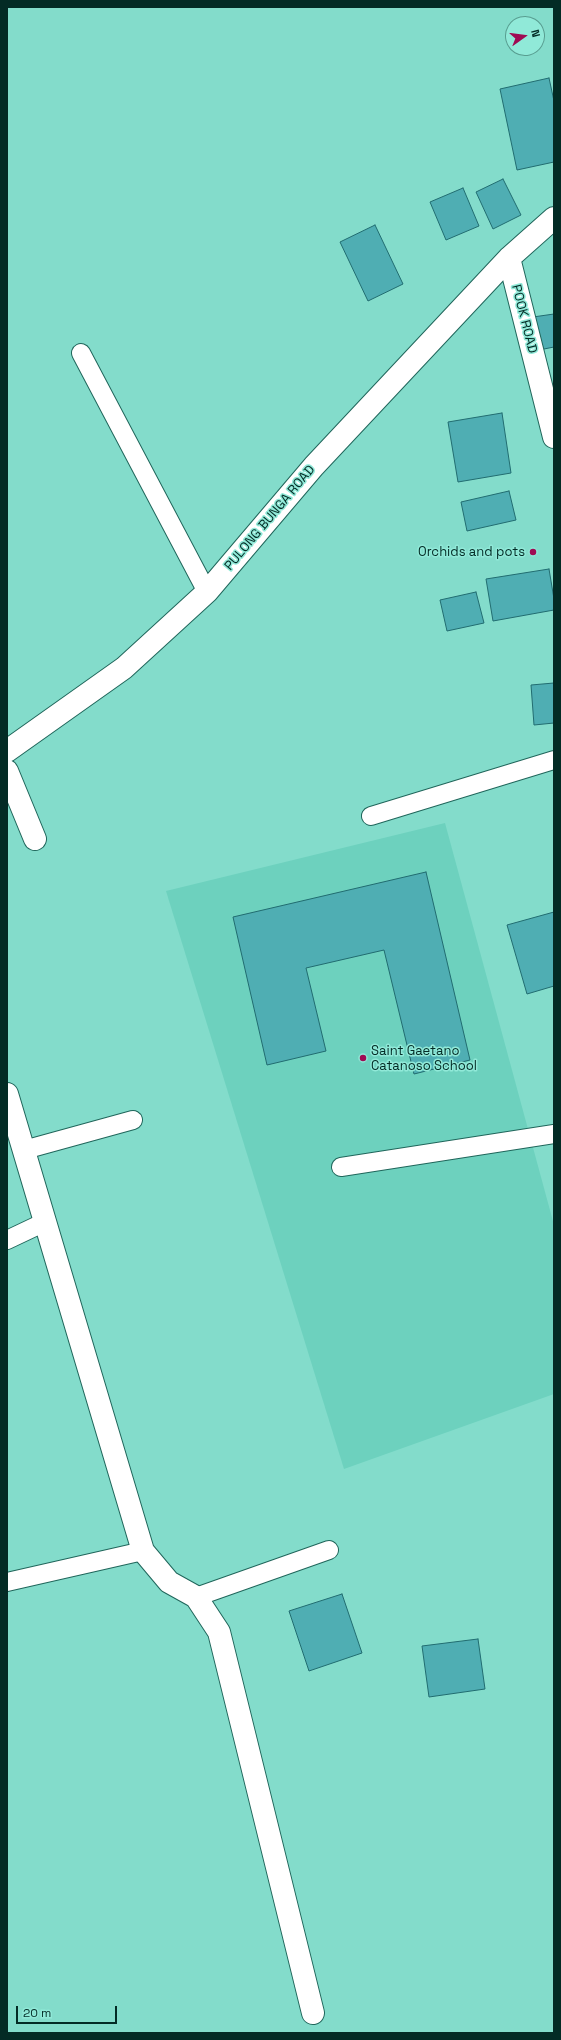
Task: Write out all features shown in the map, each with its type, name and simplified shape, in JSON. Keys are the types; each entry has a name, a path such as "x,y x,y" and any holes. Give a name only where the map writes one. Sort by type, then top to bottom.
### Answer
{"street":[{"path":"509,258 554,218"},
{"name":"POOK ROAD","path":"509,258 554,437"},
{"name":"PULONG BUNGA ROAD","path":"7,751 124,668 207,592 314,466 509,258"},
{"path":"7,771 35,839"},
{"path":"7,1094 143,1551 169,1582 196,1597 220,1632 313,2013"}],"lane":[{"path":"81,353 207,592"},
{"path":"371,816 554,760"},
{"path":"24,1150 134,1120"},
{"path":"341,1167 554,1134"},
{"path":"7,1240 45,1222"},
{"path":"196,1597 329,1550"},
{"path":"7,1582 143,1551"}],"shaded area":[{"name":"Saint Gaetano Catanoso School","path":"445,823 554,1225 554,1394 344,1469 166,891"}],"building":[{"path":"549,78 554,101 554,162 517,170 500,89"},
{"path":"503,179 521,215 493,229 476,192"},
{"path":"463,188 479,226 446,240 430,202"},
{"path":"375,225 403,284 368,301 340,242"},
{"path":"554,314 554,347 539,350 533,317"},
{"path":"502,413 511,473 458,482 448,422"},
{"path":"509,491 516,520 467,531 461,502"},
{"path":"549,569 554,599 554,610 493,621 486,579"},
{"path":"476,592 484,623 447,631 440,600"},
{"path":"554,683 554,723 534,725 531,685"},
{"path":"426,872 470,1060 414,1074 384,950 306,968 326,1051 267,1065 233,917"},
{"path":"554,912 554,986 527,994 507,925"},
{"path":"342,1594 362,1653 309,1671 289,1611"},
{"path":"478,1639 485,1689 429,1697 422,1646"}],"place":[{"name":"Orchids and pots","path":"533,552"},
{"name":"Saint Gaetano Catanoso School","path":"363,1058"}]}
